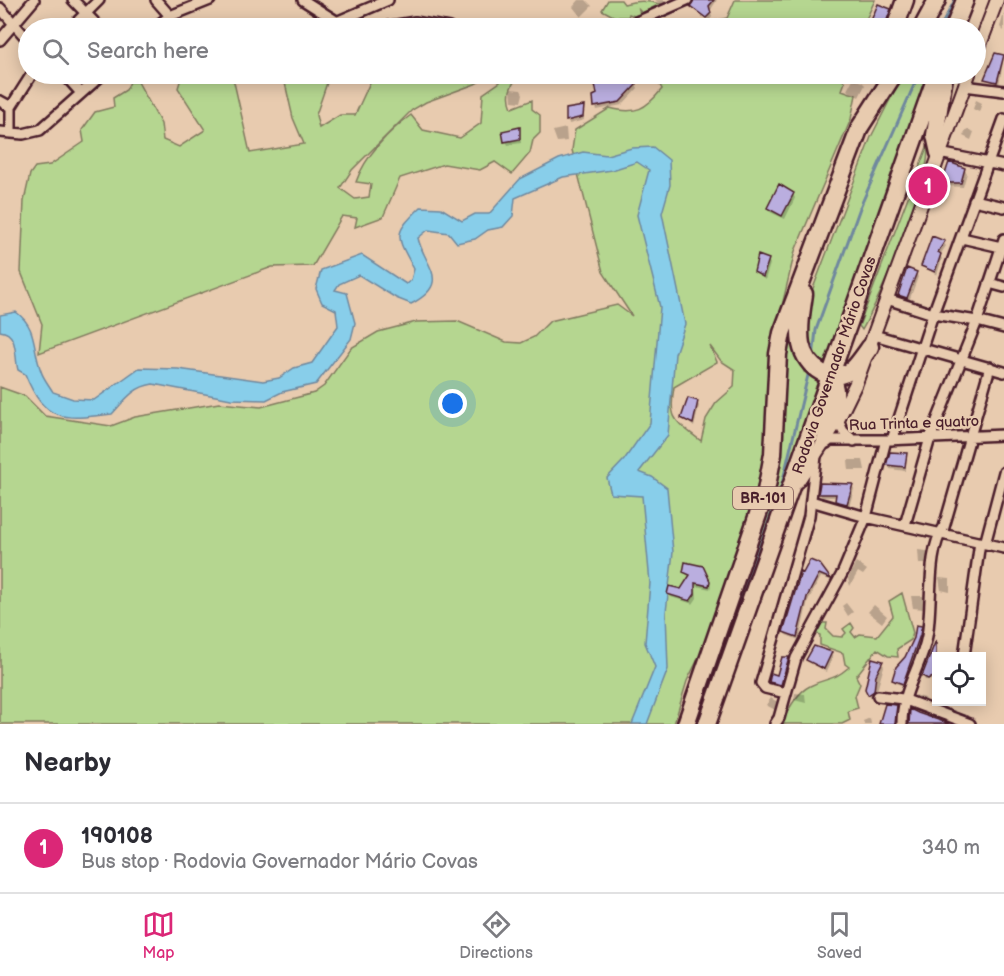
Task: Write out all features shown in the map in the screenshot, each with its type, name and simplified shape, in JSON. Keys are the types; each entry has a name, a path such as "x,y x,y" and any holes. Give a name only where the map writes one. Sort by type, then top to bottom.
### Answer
{"highway":[{"path":"927,18 937,0"},
{"path":"958,18 964,0"},
{"path":"898,18 903,2"},
{"path":"860,127 875,84"},
{"name":"Rodovia Governador Mário Covas","path":"686,724 766,491 773,454 778,354 807,266 860,127 888,84"},
{"name":"Rodovia Governador Mário Covas","path":"707,724 933,84"},
{"path":"939,153 935,135 943,84"},
{"path":"807,266 800,326 801,345 810,365 817,372 839,376 850,371 872,341"},
{"path":"820,447 835,394 835,384 829,375"}],"main road":[{"path":"986,28 997,0"},
{"path":"792,489 838,420 872,341 964,86"}],"street":[{"path":"19,18 34,0"},
{"path":"73,0 90,18"},
{"path":"82,18 99,0"},
{"path":"156,0 170,16"},
{"path":"167,18 210,0"},
{"path":"303,0 327,18"},
{"path":"346,18 388,0"},
{"path":"645,18 687,0"},
{"path":"0,8 18,30"},
{"path":"0,40 18,19"},
{"path":"11,133 11,107 26,84"},
{"path":"73,84 81,93"},
{"path":"0,132 23,134 40,130 91,84"},
{"path":"964,86 1004,91"},
{"path":"0,101 11,107"},
{"path":"775,724 779,718 796,658 839,580 866,517 889,440 1004,119"},
{"path":"939,153 1004,166"},
{"path":"974,200 1004,207"},
{"path":"905,525 930,438 977,321 1003,243 962,238"},
{"path":"989,283 1004,287"},
{"path":"887,299 933,314 1004,328"},
{"path":"872,341 922,348 963,358 1004,372"},
{"path":"902,724 903,699 928,633 930,582 939,534 944,527 972,436 990,367"},
{"path":"838,420 843,431 854,441"},
{"name":"Rua Trinta e quatro","path":"820,447 854,441 1004,435"},
{"path":"786,693 765,688 761,683 809,516 820,447"},
{"path":"965,652 983,543 1004,472"},
{"path":"811,501 866,517 1004,548"},
{"path":"878,696 903,699 944,712 970,724"},
{"path":"944,712 946,706"}],"green space":[{"path":"608,0 621,0 624,4 642,1 660,4 642,13 639,10 640,14 634,16 629,14 628,17 615,17 602,10"},
{"path":"735,0 875,0 867,18 727,18"},
{"path":"129,84 139,84 161,124 163,140 179,147 205,130 178,88 179,84 234,84 250,153 304,144 293,118 285,84 327,84 316,115 319,128 340,115 355,115 369,84 475,84 426,102 412,110 386,136 411,115 423,130 460,138 481,123 483,94 497,84 513,84 509,98 512,108 532,100 532,109 540,115 540,133 533,140 530,153 512,174 495,162 480,170 444,164 400,178 383,217 355,227 357,218 342,216 313,266 272,267 39,353 42,324 21,272 24,201 30,174 35,167 50,165 84,142 82,130 95,112 114,107 113,98 126,90","holes":["386,136 365,163 356,182 371,184 369,197 355,199 340,188 352,170"]},
{"path":"659,84 844,84 842,90 856,95 851,119 795,251 775,335 766,459 751,516 701,653 687,681 674,724 0,724 0,387 25,396 45,416 111,426 135,417 219,403 261,407 314,393 324,386 351,348 378,332 416,322 457,321 506,342 521,343 534,337 550,321 617,305 632,316 603,272 572,150 575,130 610,108 627,111 640,109 662,89","holes":["710,346 721,361 735,370 734,387 716,403 706,419 701,441 685,429 673,414 674,387 717,362"]},
{"path":"898,84 927,84 825,367 816,365 807,343 807,304 871,137"},
{"path":"927,147 927,161 914,209 880,293 862,330 859,326"},
{"path":"800,300 799,357 804,372 823,380 701,724 693,724 770,505 783,429 788,334"},
{"path":"902,593 913,633 911,640 897,649 898,657 888,656 877,649 856,676 860,684 855,696 858,708 848,711 850,720 842,724 781,724 793,703 805,689 838,675 849,667 845,664 843,653 820,645 820,635 808,631 820,623 827,623 826,629 833,636 842,637 846,633 843,629 851,623 854,628 851,632 855,637 860,634 877,636 893,616 889,601"}],"water":[{"path":"653,147 669,160 670,185 662,213 685,324 675,354 668,435 639,472 652,477 667,488 673,552 666,612 668,669 647,724 632,724 655,667 645,643 650,583 642,496 611,494 607,478 624,460 650,423 660,307 637,215 649,170 637,162 612,170 563,177 515,198 513,216 503,227 488,230 475,239 457,243 449,233 428,230 418,238 433,273 433,281 431,288 424,296 411,304 396,298 359,275 339,284 335,290 347,293 355,323 351,339 316,384 282,392 266,400 231,399 153,384 135,391 112,414 81,417 58,415 48,410 40,402 25,374 18,370 13,341 10,336 0,331 0,315 16,312 23,318 31,332 42,374 53,392 73,399 94,400 139,368 178,369 263,381 279,378 294,368 312,363 338,326 336,310 322,303 316,289 321,270 362,255 406,284 411,280 414,269 403,249 400,236 405,224 421,207 441,208 462,221 475,214 489,214 520,179 559,159 583,152 607,155 632,148"}],"building":[{"path":"694,0 714,0 709,6 711,13 706,18 690,6"},
{"path":"878,4 891,9 888,18 872,18"},
{"path":"995,53 1004,55 997,82 986,79"},
{"path":"595,84 637,84 620,102 594,107 593,96 597,94"},
{"path":"584,106 583,117 566,121 566,109"},
{"path":"520,127 520,139 504,142 502,131"},
{"path":"949,162 965,168 961,183 942,183"},
{"path":"779,184 794,193 782,216 767,208"},
{"path":"932,236 945,241 938,252 941,254 935,272 921,266"},
{"path":"758,255 769,259 763,277 754,272"},
{"path":"907,268 917,272 907,298 898,295"},
{"path":"688,398 698,401 693,424 681,418"},
{"path":"890,452 907,453 905,467 886,465"},
{"path":"820,483 853,484 847,504 835,501 836,494 818,494"},
{"path":"810,560 820,564 831,579 819,574 807,597 797,637 783,632 801,572 803,573"},
{"path":"685,562 703,566 710,581 709,586 695,583 695,594 690,601 667,594 669,586 681,589 690,575 683,572"},
{"path":"916,625 922,626 903,684 892,680 896,667 905,657 914,638"},
{"path":"936,640 936,652 932,652 932,678 928,679 922,676"},
{"path":"814,646 832,652 824,669 806,660"},
{"path":"782,657 789,657 781,685 769,682 771,673 777,675"},
{"path":"872,658 883,661 876,675 874,691 868,695 865,689"},
{"path":"885,704 897,705 895,724 879,724"},
{"path":"910,709 918,713 950,724 909,724"}],"waterway":[{"path":"945,18 955,0"},
{"path":"813,358 816,330 861,205 915,84"},
{"path":"696,724 782,484 809,371"}],"place":[{"name":"190108","path":"928,186"}]}
